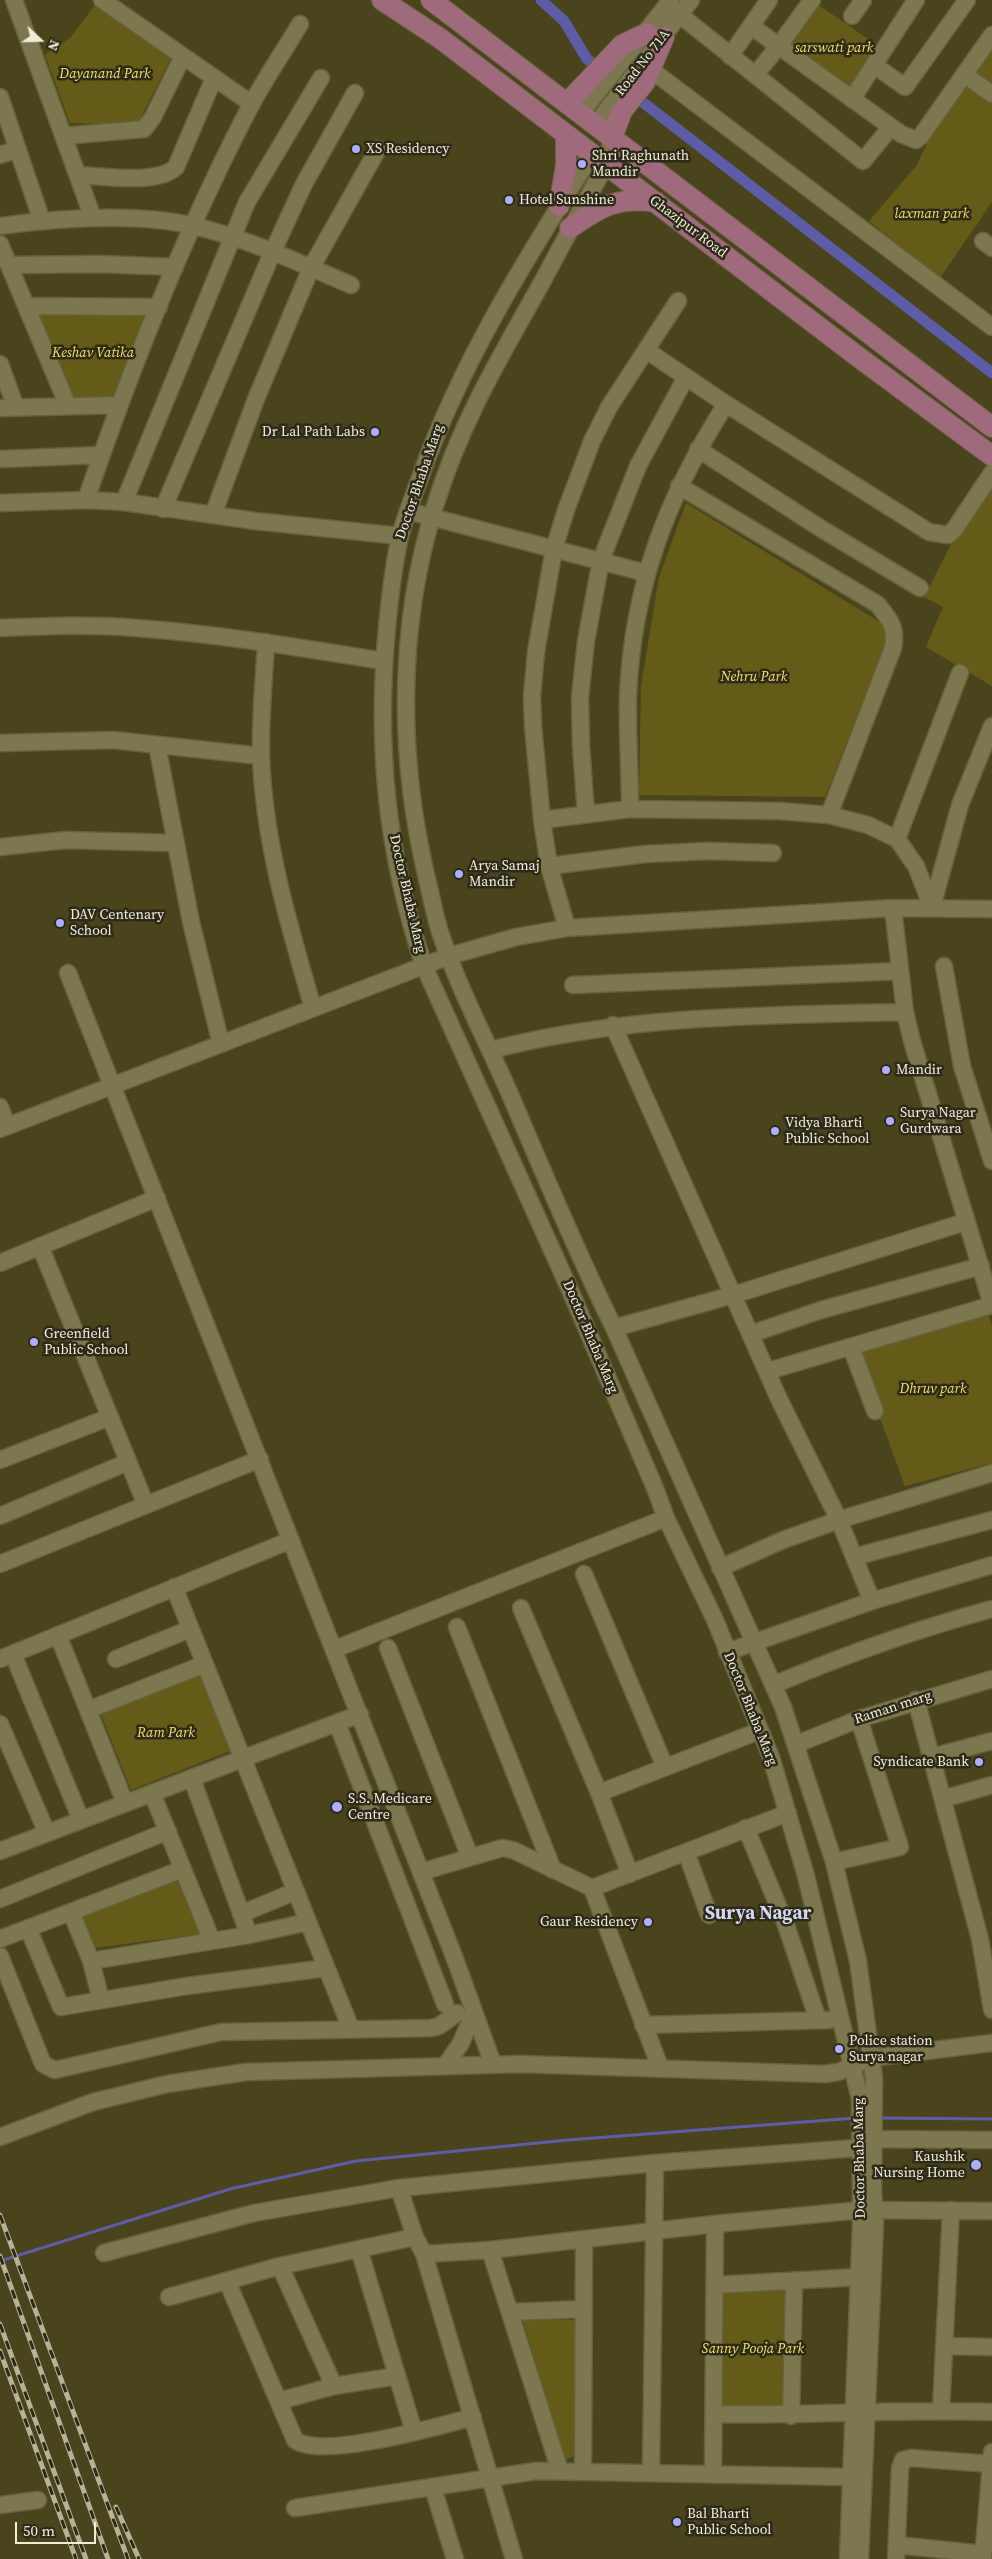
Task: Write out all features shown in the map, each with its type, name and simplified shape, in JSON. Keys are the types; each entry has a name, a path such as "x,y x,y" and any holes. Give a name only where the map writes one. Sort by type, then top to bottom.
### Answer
{"main road":[{"name":"Ghazipur Road","path":"382,0 441,39 992,456"},
{"name":"Ghazipur Road","path":"431,0 992,426"},
{"path":"542,116 575,110 614,62 622,44 655,35"},
{"path":"612,138 616,108 643,76 655,35"},
{"path":"556,212 566,164 566,135"},
{"path":"570,228 591,213 616,202 637,199 656,202"}],"street":[{"path":"14,0 93,218"},
{"path":"102,0 252,104"},
{"name":"Road No 71A","path":"655,35 671,0"},
{"name":"Road No 71A","path":"655,35 680,15 691,0"},
{"path":"730,56 769,0"},
{"path":"755,75 812,0"},
{"path":"852,16 863,0"},
{"path":"852,99 916,0"},
{"path":"874,65 905,87 967,0"},
{"path":"680,15 863,161 891,126"},
{"path":"86,500 119,405 192,225 252,104 300,24"},
{"path":"751,26 901,134 916,140 922,136 992,35"},
{"path":"63,136 144,130 153,117 183,56"},
{"path":"965,75 992,94"},
{"path":"643,76 992,327"},
{"path":"78,175 149,178 170,172 176,166 214,78"},
{"path":"124,502 258,181 321,78"},
{"path":"163,508 273,251 304,184 355,93"},
{"path":"0,97 42,221"},
{"name":"Road No 71A","path":"575,110 616,108"},
{"path":"599,159 612,138"},
{"path":"0,155 18,149"},
{"path":"213,515 256,399 311,268 378,149"},
{"name":"Doctor Bhaba Marg","path":"599,159 556,212 471,357 439,425 408,511 400,536 390,601 384,661 381,738 384,782 396,862 413,932 424,966 574,1299 666,1518 715,1620 771,1757 788,1813 852,2065 867,2101"},
{"name":"Doctor Bhaba Marg","path":"599,159 570,228 541,284 488,376 460,436 432,516 417,581 409,643 405,689 407,748 417,839 439,929 470,1011 491,1050 584,1267 614,1328 773,1685 797,1744 807,1784 834,1862 858,1962 871,2058 867,2101 867,2211 859,2277 860,2559"},
{"path":"556,212 570,228"},
{"path":"0,226 93,218 192,225 273,251 351,285"},
{"path":"0,244 68,406"},
{"path":"10,265 101,264 176,267"},
{"path":"566,928 549,866 542,820 532,696 536,652 554,549 580,468 609,407 678,301"},
{"path":"27,306 159,307"},
{"path":"646,350 726,404 929,532 948,535 954,530 992,473"},
{"path":"0,364 8,408 119,405"},
{"path":"586,814 581,746 580,696 586,642 600,560 638,466 686,377"},
{"path":"630,809 628,695 639,604 646,573 678,486 698,448 726,404"},
{"path":"698,448 820,528 920,588"},
{"path":"0,459 101,456"},
{"path":"678,486 877,604 893,623 895,636 893,648 829,815"},
{"path":"0,503 86,500 124,502 213,515 400,536"},
{"path":"408,511 646,573"},
{"path":"0,628 64,626 135,628 266,642 384,661"},
{"path":"266,642 261,756 275,874 314,1008"},
{"path":"897,839 960,672"},
{"path":"932,907 960,805 992,726"},
{"path":"0,743 113,740 261,756"},
{"path":"157,745 191,922 221,1044"},
{"path":"542,820 630,809 780,811 829,815 868,825 897,839 916,866 932,907"},
{"path":"0,847 66,840 175,843"},
{"path":"549,866 645,854 709,851 773,853"},
{"path":"0,1107 4,1128 449,956 516,937 566,928 893,908 932,907 992,910"},
{"path":"768,1371 992,1305 981,1266 965,1222 905,1012 893,908"},
{"path":"944,966 962,1066 992,1161"},
{"path":"574,985 900,971"},
{"path":"68,972 360,1714 493,2064"},
{"path":"491,1050 539,1038 613,1025 768,1015 905,1012"},
{"path":"613,1025 779,1398 839,1520 872,1601"},
{"path":"0,1263 157,1198"},
{"path":"614,1328 733,1295 965,1222"},
{"path":"40,1246 146,1505"},
{"path":"751,1334 822,1310 981,1266"},
{"path":"851,1347 875,1411"},
{"path":"0,1460 110,1417"},
{"path":"0,1564 260,1459"},
{"path":"0,1516 128,1462"},
{"path":"720,1568 783,1540 839,1520 992,1473"},
{"path":"334,1649 666,1518"},
{"path":"854,1557 992,1520"},
{"path":"81,1820 7,1656 291,1540"},
{"path":"727,1652 872,1601 992,1565"},
{"path":"584,1574 665,1768"},
{"path":"174,1588 351,2029"},
{"path":"521,1608 600,1793 630,1874"},
{"path":"773,1685 842,1656 913,1632 992,1609"},
{"path":"457,1627 553,1870"},
{"path":"116,1659 190,1629"},
{"path":"58,1635 125,1803"},
{"path":"388,1648 470,1857"},
{"path":"88,1710 205,1664"},
{"name":"Raman marg","path":"797,1744 859,1719 916,1700 992,1679"},
{"path":"916,1700 943,1799 986,1938 992,2010"},
{"path":"0,1851 360,1714"},
{"path":"834,1862 900,1847 859,1719"},
{"path":"0,1956 43,2064 50,2069 221,2032 431,2028 438,2026 451,2008 337,1723"},
{"path":"0,1724 47,1833"},
{"path":"600,1793 759,1731"},
{"path":"932,1757 992,1741"},
{"path":"192,1779 249,1935"},
{"path":"943,1799 992,1785"},
{"path":"152,1793 212,1941"},
{"path":"592,1888 788,1813"},
{"path":"746,1828 786,1925 818,2020"},
{"path":"0,1899 168,1832"},
{"path":"421,1872 495,1849 507,1848 592,1888 660,2067"},
{"path":"686,1852 709,1915"},
{"path":"0,1939 183,1868"},
{"path":"241,1914 296,1891"},
{"path":"71,1912 90,1960 101,2000"},
{"path":"90,1960 249,1935 308,1922"},
{"path":"28,1928 61,2007 187,1986 326,1968"},
{"path":"445,2066 461,2044 474,2012"},
{"path":"643,2025 842,2020"},
{"path":"0,2137 94,2102 166,2084 246,2072 493,2064 660,2067 825,2074 838,2072 871,2058 992,2043"},
{"path":"104,2252 254,2213 399,2188 655,2163 868,2139 992,2140"},
{"path":"650,2473 652,2232 655,2163"},
{"path":"399,2188 415,2236 424,2254 474,2417 514,2559"},
{"path":"941,2410 951,2210"},
{"path":"424,2254 490,2250 715,2224 867,2211 992,2211"},
{"name":"Doctor Bhaba Marg","path":"848,2559 851,2476 860,2412 875,2224 867,2211"},
{"path":"713,2475 715,2224"},
{"path":"169,2297 280,2266 415,2236"},
{"path":"583,2471 584,2239"},
{"path":"359,2249 414,2432"},
{"path":"490,2250 560,2471"},
{"path":"280,2266 334,2386"},
{"path":"715,2285 859,2277"},
{"path":"227,2280 295,2440 307,2446 326,2448 414,2432 474,2417"},
{"path":"791,2416 794,2280"},
{"path":"511,2312 584,2309"},
{"path":"944,2346 992,2347"},
{"path":"279,2401 334,2386 397,2376"},
{"path":"714,2414 791,2416 941,2410 992,2412"},
{"path":"911,2458 992,2460 983,2557 896,2552 900,2468 903,2460 911,2458"},
{"path":"295,2508 536,2471 851,2476"},
{"path":"433,2488 455,2559"},
{"path":"0,2505 38,2500"}],"green space":[{"name":"sarswati park","path":"817,4 880,47 850,91 787,49"},
{"name":"Dayanand Park","path":"94,6 171,58 137,125 70,123 45,55 71,37"},
{"name":"laxman park","path":"992,48 992,202 940,278 869,221 916,166 927,144"},
{"name":"Keshav Vatika","path":"38,315 147,315 116,397 71,397"},
{"path":"983,482 992,490 992,686 926,647 943,607 924,597"},
{"name":"Nehru Park","path":"686,503 891,629 825,797 639,795 641,686 659,577"},
{"name":"Dhruv park","path":"988,1312 992,1326 992,1463 905,1486 855,1350"},
{"name":"Ram Park","path":"200,1675 230,1751 131,1790 101,1714"},
{"path":"177,1881 200,1934 95,1948 79,1915"},
{"name":"Sanny Pooja Park","path":"784,2290 783,2406 721,2406 723,2292"},
{"path":"522,2318 576,2320 574,2456 565,2460"}],"waterway":[{"path":"541,0 564,21 587,59 992,373"},
{"path":"0,2261 230,2189 356,2161 568,2140 856,2118"},
{"path":"878,2118 992,2119"}],"railway":[{"path":"0,2215 128,2559"},
{"path":"0,2256 108,2559"},
{"path":"0,2324 86,2559"},
{"path":"0,2351 76,2559"},
{"path":"116,2507 139,2559"}],"place":[{"name":"XS Residency","path":"356,149"},
{"name":"Shri Raghunath Mandir","path":"582,164"},
{"name":"Hotel Sunshine","path":"509,200"},
{"name":"Dr Lal Path Labs","path":"375,432"},
{"name":"Arya Samaj Mandir","path":"459,874"},
{"name":"DAV Centenary School","path":"60,923"},
{"name":"Mandir","path":"886,1070"},
{"name":"Surya Nagar Gurdwara","path":"890,1121"},
{"name":"Vidya Bharti Public School","path":"775,1131"},
{"name":"Greenfield Public School","path":"34,1342"},
{"name":"Syndicate Bank","path":"979,1762"},
{"name":"S.S. Medicare Centre","path":"337,1807"},
{"name":"Gaur Residency","path":"648,1922"},
{"name":"Police station Surya nagar","path":"839,2049"},
{"name":"Kaushik Nursing Home","path":"976,2165"},
{"name":"Bal Bharti Public School","path":"677,2522"}],"district":[{"name":"Surya Nagar","path":"758,1914"}]}
